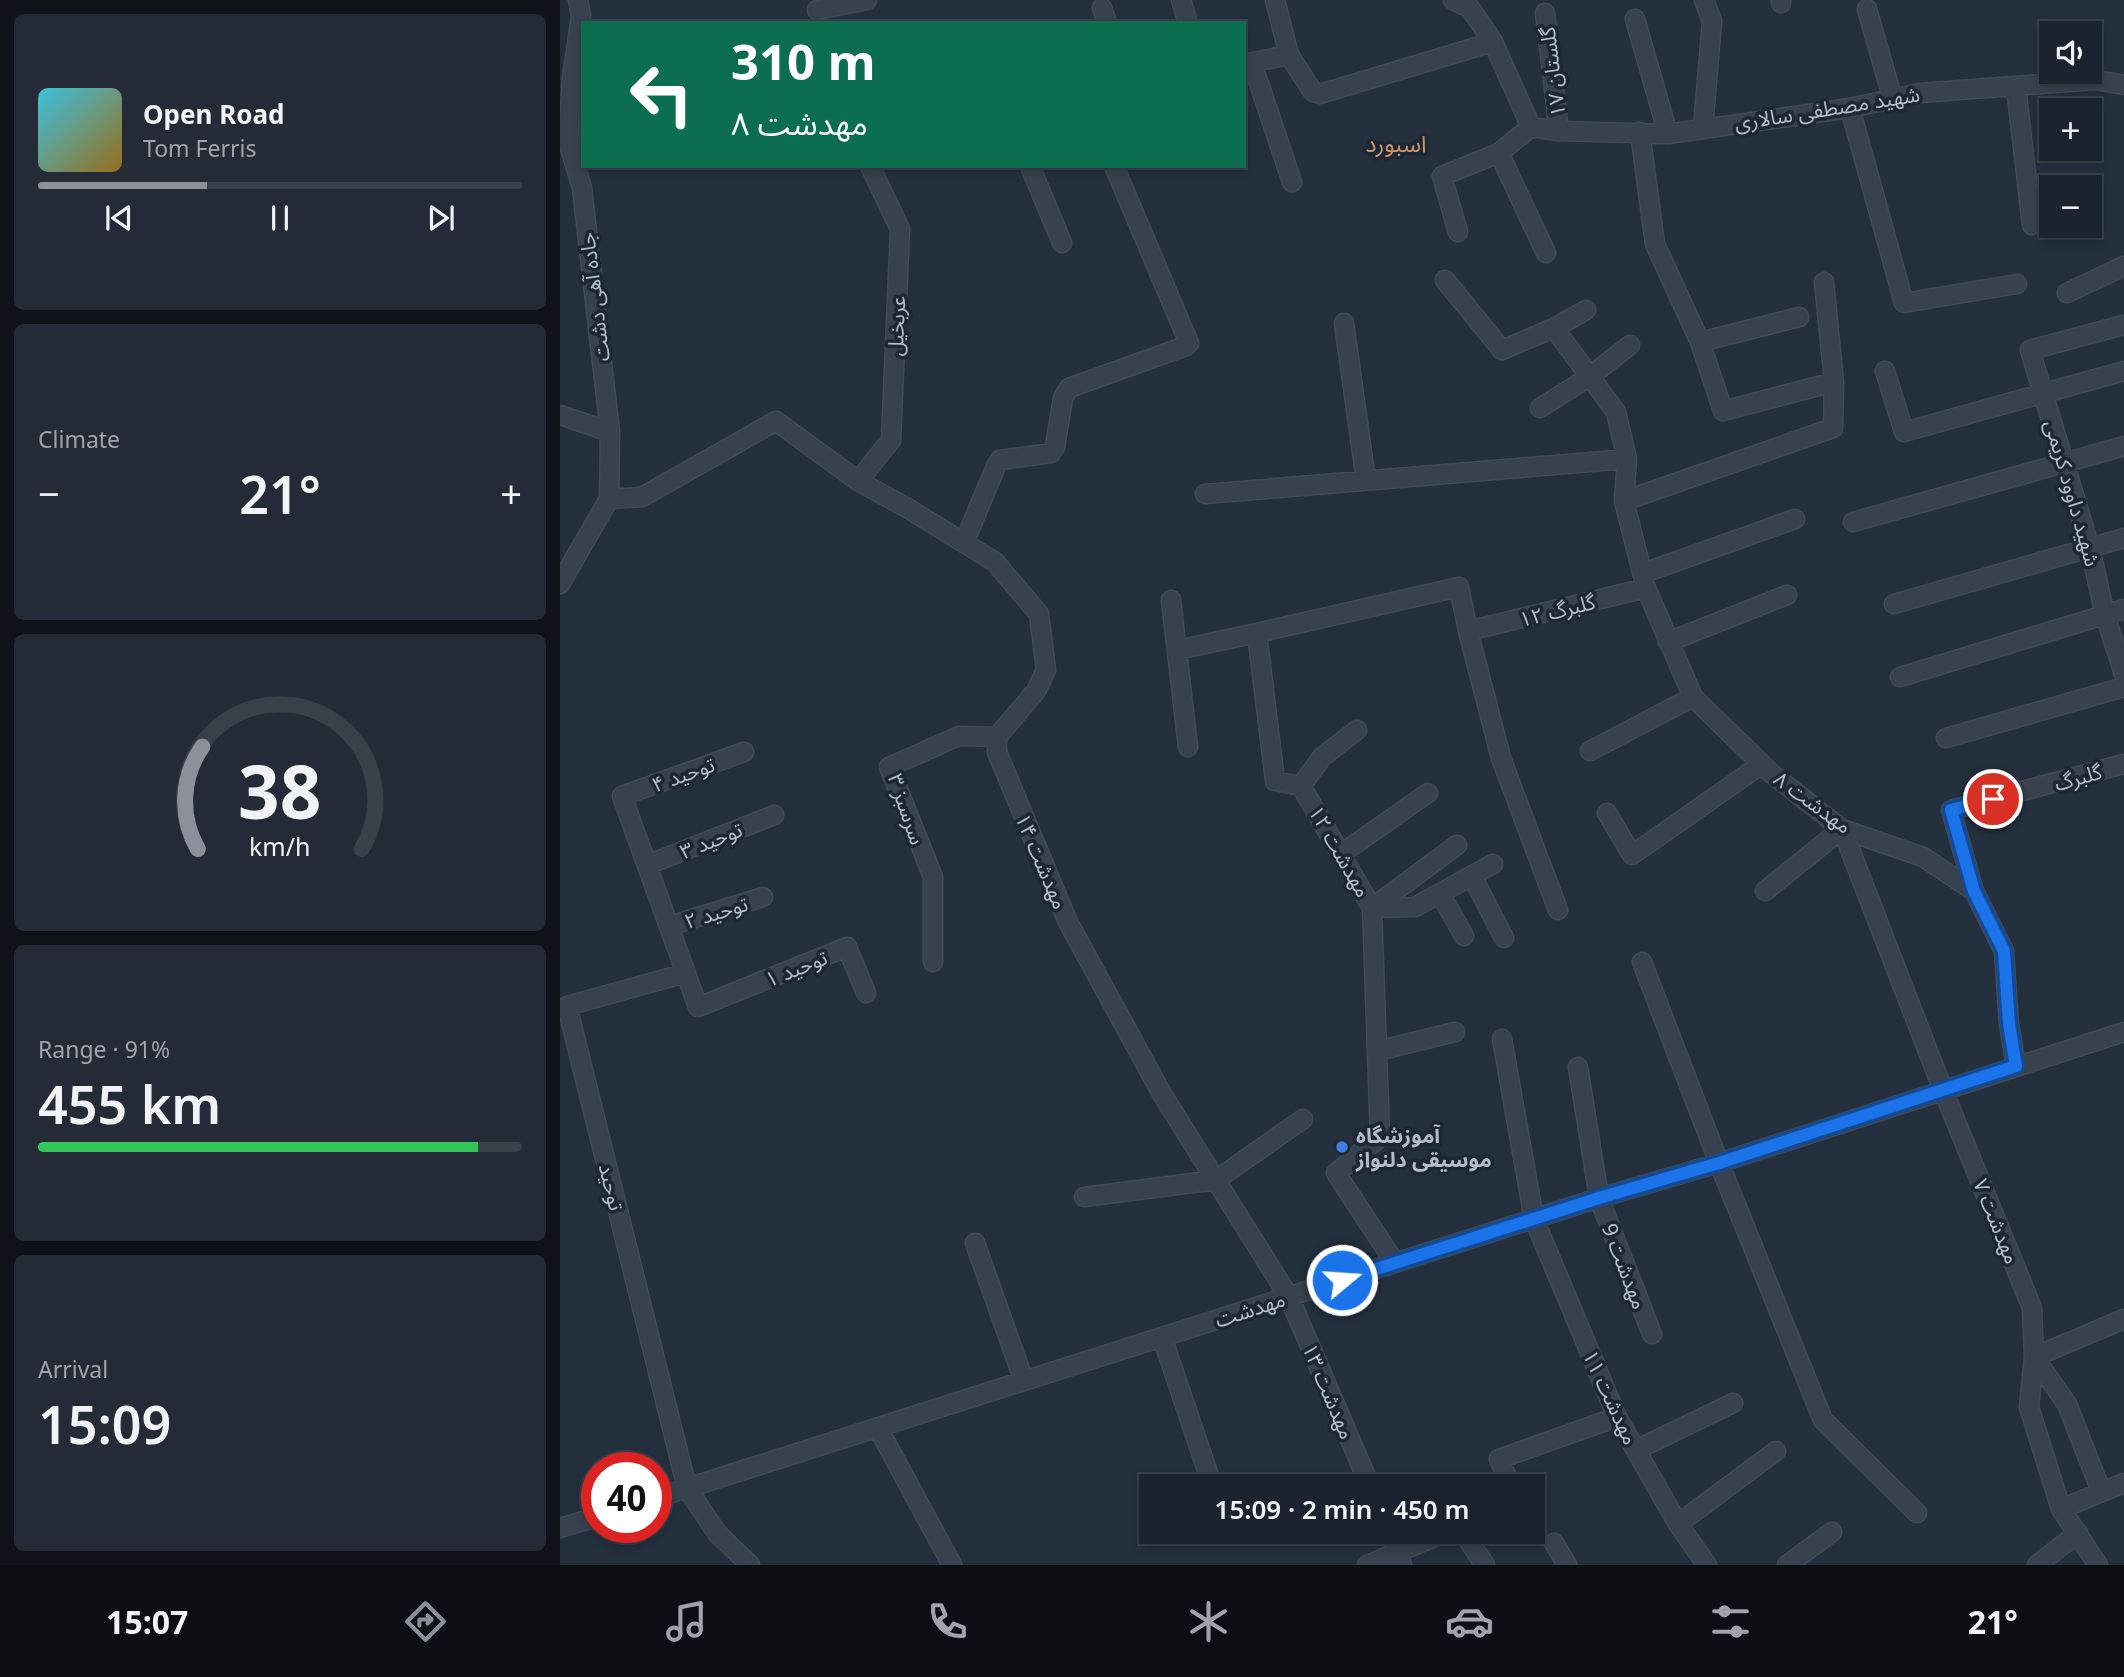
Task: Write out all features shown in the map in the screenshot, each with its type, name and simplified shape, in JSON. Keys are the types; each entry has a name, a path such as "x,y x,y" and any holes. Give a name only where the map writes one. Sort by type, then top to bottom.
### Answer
{"street":[{"name":"جاده آهی دشت","path":"560,584 609,499 610,432 582,188 568,141 572,78 581,17 578,0"},
{"path":"814,11 867,0"},
{"path":"1181,0 1187,21"},
{"path":"1275,0 1289,55 1316,94 1493,42"},
{"path":"1453,0 1470,4 1493,42 1531,127 1499,153 1442,176 1458,232"},
{"path":"1703,128 1712,21 1704,0"},
{"path":"1867,9 1893,100"},
{"name":"گلستان ۱۷","path":"1545,13 1559,131"},
{"path":"1635,19 1668,134"},
{"path":"1289,55 1248,64 1292,182"},
{"name":"شهید مصطفی سالاری","path":"1531,127 1559,131 1668,134 1850,108 1920,93 2095,80 2124,85"},
{"path":"2016,87 2032,225"},
{"path":"1850,108 1904,303 2017,284"},
{"path":"1640,132 1655,244 1700,342 1723,411 1834,382"},
{"path":"1499,153 1546,253"},
{"name":"عربخیل","path":"858,481 891,440 900,229 871,168"},
{"path":"1031,168 1062,243"},
{"path":"964,543 1000,460 1051,453 1055,447 1063,398 1069,388 1189,343 1115,168"},
{"path":"2067,293 2124,265"},
{"path":"1445,280 1502,350 1554,328 1586,310"},
{"path":"1624,502 1833,428 1834,382 1824,282"},
{"path":"1700,342 1799,317"},
{"path":"1344,323 1366,481"},
{"name":"شهید داوود کریمی","path":"2124,325 2030,350 2090,548 2105,615 2124,674"},
{"name":"مهدشت ۸","path":"1554,328 1616,412 1627,459 1624,502 1645,580 1668,642 1693,697 1762,764 1842,829 1923,857 1974,891 2004,951 2009,1024 2016,1066"},
{"path":"1540,408 1589,377 1630,345"},
{"path":"1885,371 1904,432 2124,371"},
{"path":"560,415 610,432"},
{"path":"609,499 642,497 776,421 858,481 995,562 1038,614 1046,670 1037,691 997,737"},
{"path":"1853,522 2124,446"},
{"path":"1205,494 1627,459"},
{"name":"گلبرگ ١٢","path":"1468,631 1645,580 1795,519"},
{"path":"1895,604 2124,538"},
{"path":"1177,650 1459,587 1501,758 1558,910"},
{"path":"1668,642 1787,595"},
{"path":"1171,600 1188,747"},
{"path":"1900,677 2124,609"},
{"name":"مهدشت ۱۲","path":"1258,633 1275,781 1301,786 1372,908 1380,1137 1336,1173 1395,1263"},
{"path":"1946,738 2124,687"},
{"path":"1590,751 1693,697"},
{"path":"1301,786 1322,757 1357,730"},
{"name":"سرسبز ۳","path":"933,962 933,877 889,767 959,736 997,737"},
{"name":"مهدشت ۱۴","path":"997,737 997,752 1068,922 1162,1094 1289,1297"},
{"name":"توحید ۴","path":"647,865 622,796 744,752"},
{"path":"1606,813 1632,855 1762,764"},
{"name":"گلبرگ","path":"1974,891 1951,810 2124,764"},
{"path":"1341,854 1428,793"},
{"name":"توحید ۳","path":"647,865 774,815"},
{"path":"1765,891 1842,829"},
{"name":"مهدشت ۷","path":"1842,829 1943,1090 2032,1308 2034,1357 2029,1407 2061,1509 2098,1565"},
{"path":"1372,908 1457,845"},
{"path":"1372,908 1415,907 1493,864"},
{"path":"647,865 686,973"},
{"path":"1472,876 1504,938"},
{"path":"1440,893 1464,936"},
{"name":"توحید ۲","path":"669,926 763,897"},
{"name":"توحید ۱","path":"686,973 698,1007 847,947 866,993"},
{"path":"1642,962 1719,1163 1823,1420 1917,1513"},
{"name":"توحید","path":"686,973 567,1006 687,1488"},
{"path":"1377,1051 1455,1032"},
{"name":"مهدشت","path":"672,1493 1599,1198 1719,1163 2124,1032"},
{"name":"مهدشت ۱۱","path":"1502,1039 1534,1219 1617,1418 1678,1524 1707,1565"},
{"name":"مهدشت 9","path":"1578,1067 1599,1198 1652,1334"},
{"path":"1084,1197 1216,1180 1303,1119"},
{"path":"975,1243 1024,1381"},
{"name":"مهدشت ۱۳","path":"1289,1297 1365,1474"},
{"path":"2102,1491 2067,1404 2034,1357 2124,1319"},
{"path":"1162,1337 1208,1473"},
{"path":"1636,1450 1733,1403"},
{"path":"1506,1474 1500,1459 1617,1418"},
{"path":"878,1427 952,1565"},
{"path":"1678,1524 1776,1451"},
{"path":"2061,1509 2124,1483"},
{"path":"687,1488 716,1533 750,1565"},
{"path":"560,1528 581,1522"},
{"path":"1787,1565 1832,1532"},
{"path":"2037,1565 2078,1533"},
{"path":"1554,1543 1567,1565"},
{"path":"1367,1565 1400,1558 1425,1544"},
{"path":"1471,1544 1485,1565"}],"place":[{"name":"آموزشگاه موسیقی دلنواز","path":"1342,1147"}],"district":[{"name":"اسبورد","path":"1396,143"}],"route":[{"path":"1342,1280 1599,1198 1719,1163 2016,1066 2009,1024 2004,951 1974,891 1951,810 1993,799"}]}
